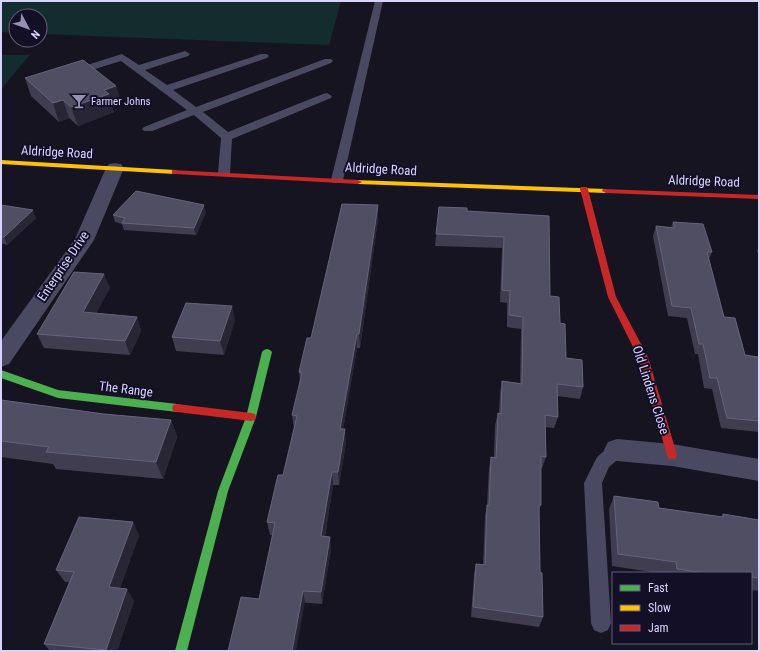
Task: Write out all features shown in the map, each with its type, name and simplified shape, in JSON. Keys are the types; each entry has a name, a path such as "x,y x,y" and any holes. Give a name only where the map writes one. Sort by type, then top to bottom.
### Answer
{"street":[{"name":"Aldridge Road","path":"1,162 337,180 759,196"},
{"name":"Enterprise Drive","path":"1,358 84,240 114,168"},
{"name":"Old Lindens Close","path":"584,189 612,296 643,357 672,455"},
{"path":"181,651 223,490 251,417 267,352"},
{"name":"The Range","path":"1,374 58,394 251,417"},
{"name":"Old Lindens Close","path":"617,450 672,455 759,470"}],"lane":[{"path":"337,180 379,1"},
{"path":"137,69 185,54"},
{"path":"165,89 264,56"},
{"path":"62,76 122,57 195,111 227,137"},
{"path":"148,129 328,61"},
{"path":"227,137 327,96"},
{"path":"224,173 227,137"},
{"path":"601,623 593,483 603,462 617,450"}],"green space":[{"path":"1,1 341,1 329,45 48,34 48,8 8,8 8,32 1,32"},
{"path":"1,55 30,55 1,89"}],"building":[{"path":"83,60 116,86 104,90 109,94 71,107 63,100 53,103 25,78"},
{"path":"136,191 204,205 194,228 122,223 125,218 113,215"},
{"path":"342,204 378,205 359,334 357,334 340,429 345,429 338,472 332,472 321,536 330,537 321,592 303,591 292,651 228,651 241,597 259,599 275,523 267,522 278,475 283,475 297,416 292,415 302,373 299,372 307,338 311,338"},
{"path":"1,205 33,210 4,237 1,237"},
{"path":"439,207 467,208 467,211 549,216 550,296 559,297 560,323 565,324 566,358 582,360 583,387 557,384 558,417 545,415 546,457 541,456 541,505 539,505 540,572 542,573 543,617 473,607 476,564 485,565 487,505 489,506 491,457 496,458 498,413 501,414 502,381 522,384 523,317 509,315 510,291 502,290 504,237 436,234"},
{"path":"673,222 703,224 712,252 707,252 724,317 735,318 745,355 758,357 759,421 727,418 717,378 710,378 703,344 699,344 691,308 672,306 656,226 675,228"},
{"path":"74,272 104,274 83,312 137,317 125,341 37,334"},
{"path":"186,303 232,306 220,341 172,337"},
{"path":"1,400 104,414 171,420 156,462 46,452 49,447 1,441"},
{"path":"614,496 658,502 659,508 723,517 723,514 759,520 759,578 752,577 752,572 699,572 677,569 676,562 618,554"},
{"path":"79,517 133,522 109,587 127,589 106,650 44,644 74,572 56,570"}],"traffic: fast":[{"path":"181,651 223,491 251,417 267,352"},
{"path":"1,374 58,394 177,408"}],"traffic: slow":[{"path":"1,162 175,172"},
{"path":"358,182 606,191"}],"traffic: jam":[{"path":"175,172 358,182"},
{"path":"584,189 612,297 643,357 672,455"},
{"path":"606,191 759,197"},
{"path":"177,408 251,417"}],"place":[{"name":"Farmer Johns","path":"79,101"}]}
